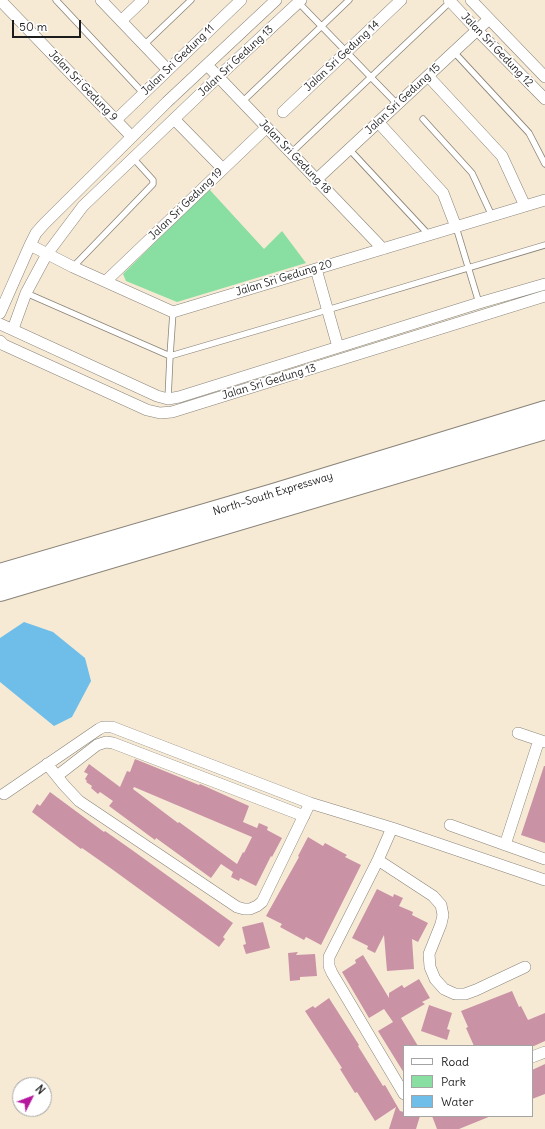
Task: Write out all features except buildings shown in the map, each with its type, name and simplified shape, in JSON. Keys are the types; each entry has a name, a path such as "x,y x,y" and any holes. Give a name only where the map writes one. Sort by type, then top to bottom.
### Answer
{"highway":[{"name":"North–South Expressway","path":"0,574 273,494 545,411"},
{"name":"North–South Expressway","path":"0,591 545,428"}],"street":[{"name":"Jalan Sri Gedung 9","path":"0,0 132,137"},
{"path":"101,0 168,70"},
{"path":"121,21 144,0"},
{"name":"Jalan Sri Gedung 11","path":"116,120 241,0"},
{"name":"Jalan Sri Gedung 13","path":"0,313 36,233 132,137 276,0"},
{"name":"Jalan Sri Gedung 14","path":"283,112 401,0"},
{"name":"Jalan Sri Gedung 12","path":"471,0 545,77"},
{"name":"Jalan Sri Gedung 13","path":"13,329 26,293 46,254 83,206 300,1"},
{"name":"Jalan Sri Gedung 12","path":"450,1 545,99"},
{"name":"Jalan Sri Gedung 15","path":"316,180 489,19"},
{"name":"Jalan Sri Gedung 18","path":"207,65 383,249"},
{"path":"428,76 502,156 525,206"},
{"path":"174,119 223,169"},
{"path":"378,122 443,193 456,227"},
{"name":"Jalan Sri Gedung 19","path":"106,281 266,128"},
{"name":"Jalan Sri Gedung 20","path":"173,312 545,200"},
{"path":"30,245 73,267 173,312"},
{"path":"316,269 338,348"},
{"name":"Jalan Sri Gedung 13","path":"168,399 179,397 479,303 545,284"},
{"name":"Jalan Sri Gedung 13","path":"0,341 4,345 147,410 160,413 172,412 545,296"},
{"path":"0,324 157,396 168,399"},
{"path":"4,794 99,729 103,727 112,727 310,803 392,828 545,880"},
{"path":"505,845 542,741 518,733"},
{"path":"57,776 97,745 106,742 123,747 304,816"},
{"path":"47,764 79,801 237,907 244,909 250,909 262,902 310,803"},
{"path":"450,825 545,859"},
{"path":"392,828 378,860 329,958 329,966 403,1092"},
{"path":"378,860 433,896 441,905 443,915 441,924 429,954 430,966 435,979 444,989 454,994 465,994 525,967"},
{"path":"533,1057 545,1052"}],"lane":[{"path":"56,0 144,94"},
{"path":"144,45 191,0"},
{"path":"242,102 349,0"},
{"path":"300,1 346,52 398,104"},
{"path":"291,153 450,1"},
{"path":"454,52 529,133 545,164"},
{"path":"423,119 472,173 492,216"},
{"path":"349,149 429,235"},
{"path":"73,267 153,184 153,180 133,158"},
{"path":"456,227 479,303"},
{"path":"26,293 170,356 545,245"},
{"path":"168,399 173,312"}],"green space":[{"path":"209,189 264,249 282,231 306,263 177,302 126,281 123,274"}],"water":[{"path":"24,622 53,632 85,658 91,681 72,717 54,726 0,682 0,638"}]}
